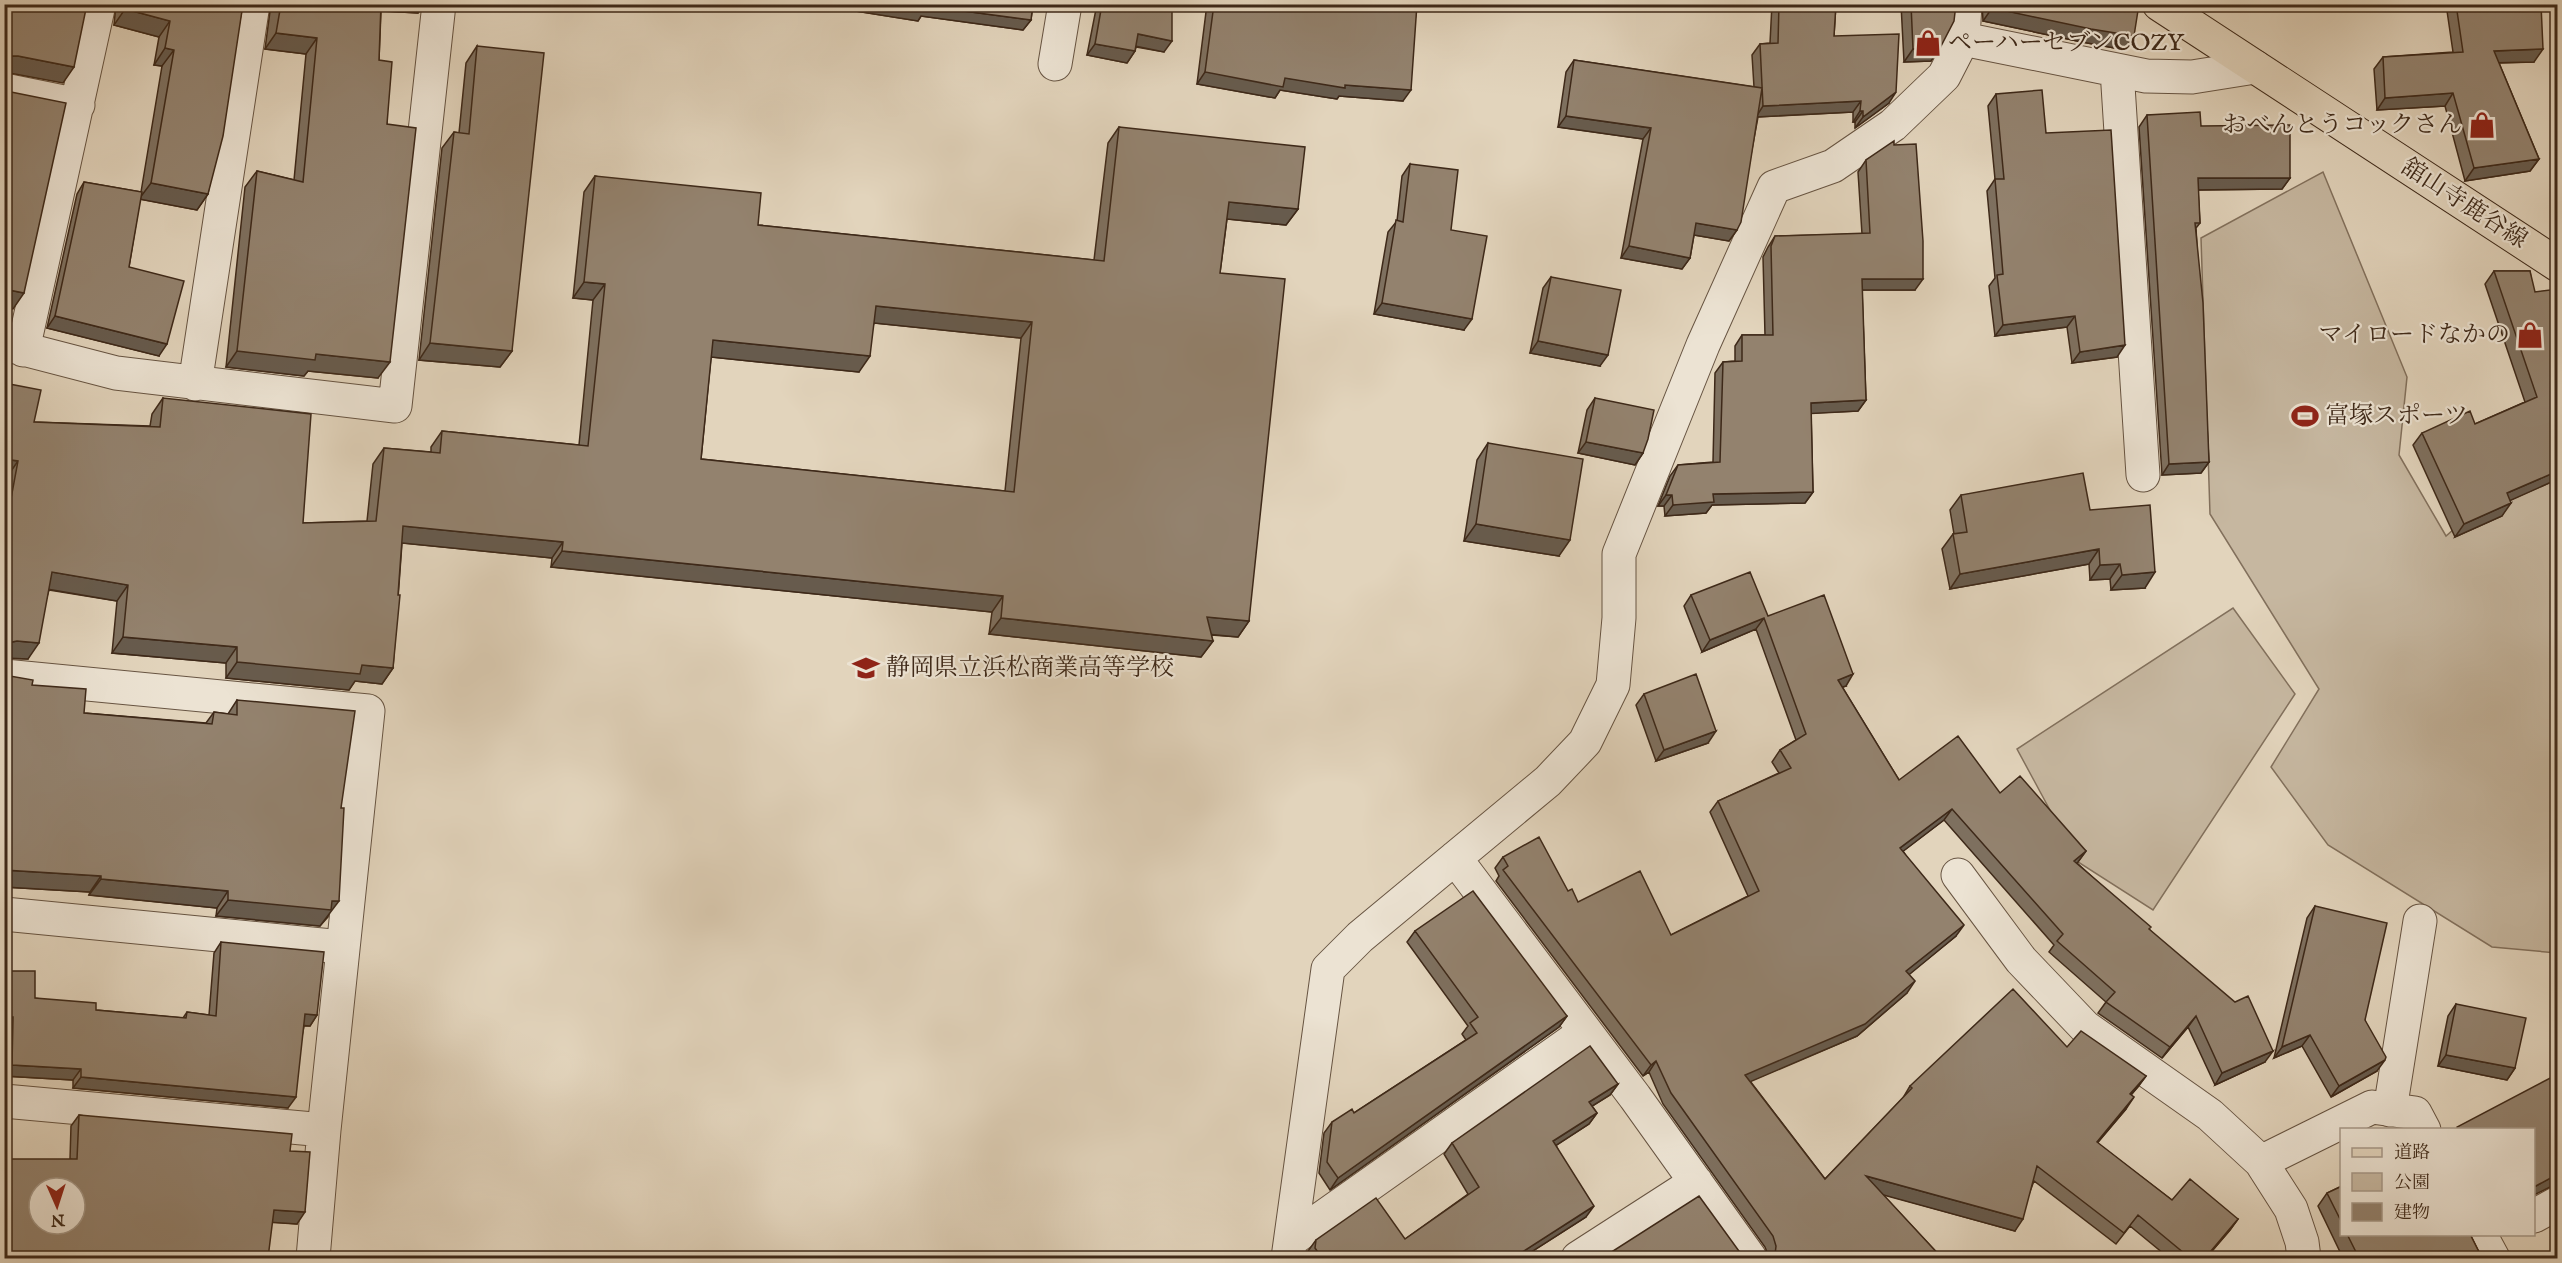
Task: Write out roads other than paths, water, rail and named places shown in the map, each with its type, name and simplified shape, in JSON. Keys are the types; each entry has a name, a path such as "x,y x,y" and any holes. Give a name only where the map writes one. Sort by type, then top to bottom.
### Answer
{"main road":[{"name":"舘山寺鹿谷線","path":"2159,4 2558,265"}],"street":[{"path":"99,4 78,105 14,347 116,373 395,406 439,4"},
{"path":"195,384 253,4"},
{"path":"1055,64 1065,4"},
{"path":"1290,1253 1328,969 1360,937 1548,781 1586,741 1613,685 1619,618 1619,554 1703,345 1774,187 1833,166 1893,125 1944,76 1963,39 1965,4"},
{"path":"1963,39 2146,76 2192,77 2255,67"},
{"path":"2117,70 2143,475"},
{"path":"4,90 78,105"},
{"path":"4,676 368,711 342,947 314,1258"},
{"path":"1455,858 1750,1258"},
{"path":"1958,875 2020,960 2085,1027 2210,1115 2261,1162 2291,1209 2302,1242 2304,1258"},
{"path":"4,914 342,947"},
{"path":"2390,1110 2420,921"},
{"path":"1290,1253 1585,1032"},
{"path":"4,1101 324,1130"},
{"path":"2261,1162 2372,1107 2415,1113 2423,1128"},
{"path":"1578,1258 1696,1182"},
{"path":"2535,1215 2558,1203"}],"place":[{"name":"ペーハーセブンCOZY","path":"1928,43"},
{"name":"おべんとうコックさん","path":"2482,125"},
{"name":"マイロードなかの","path":"2530,335"},
{"name":"富塚スポーツ","path":"2305,416"},
{"name":"静岡県立浜松商業高等学校","path":"866,668"}]}
